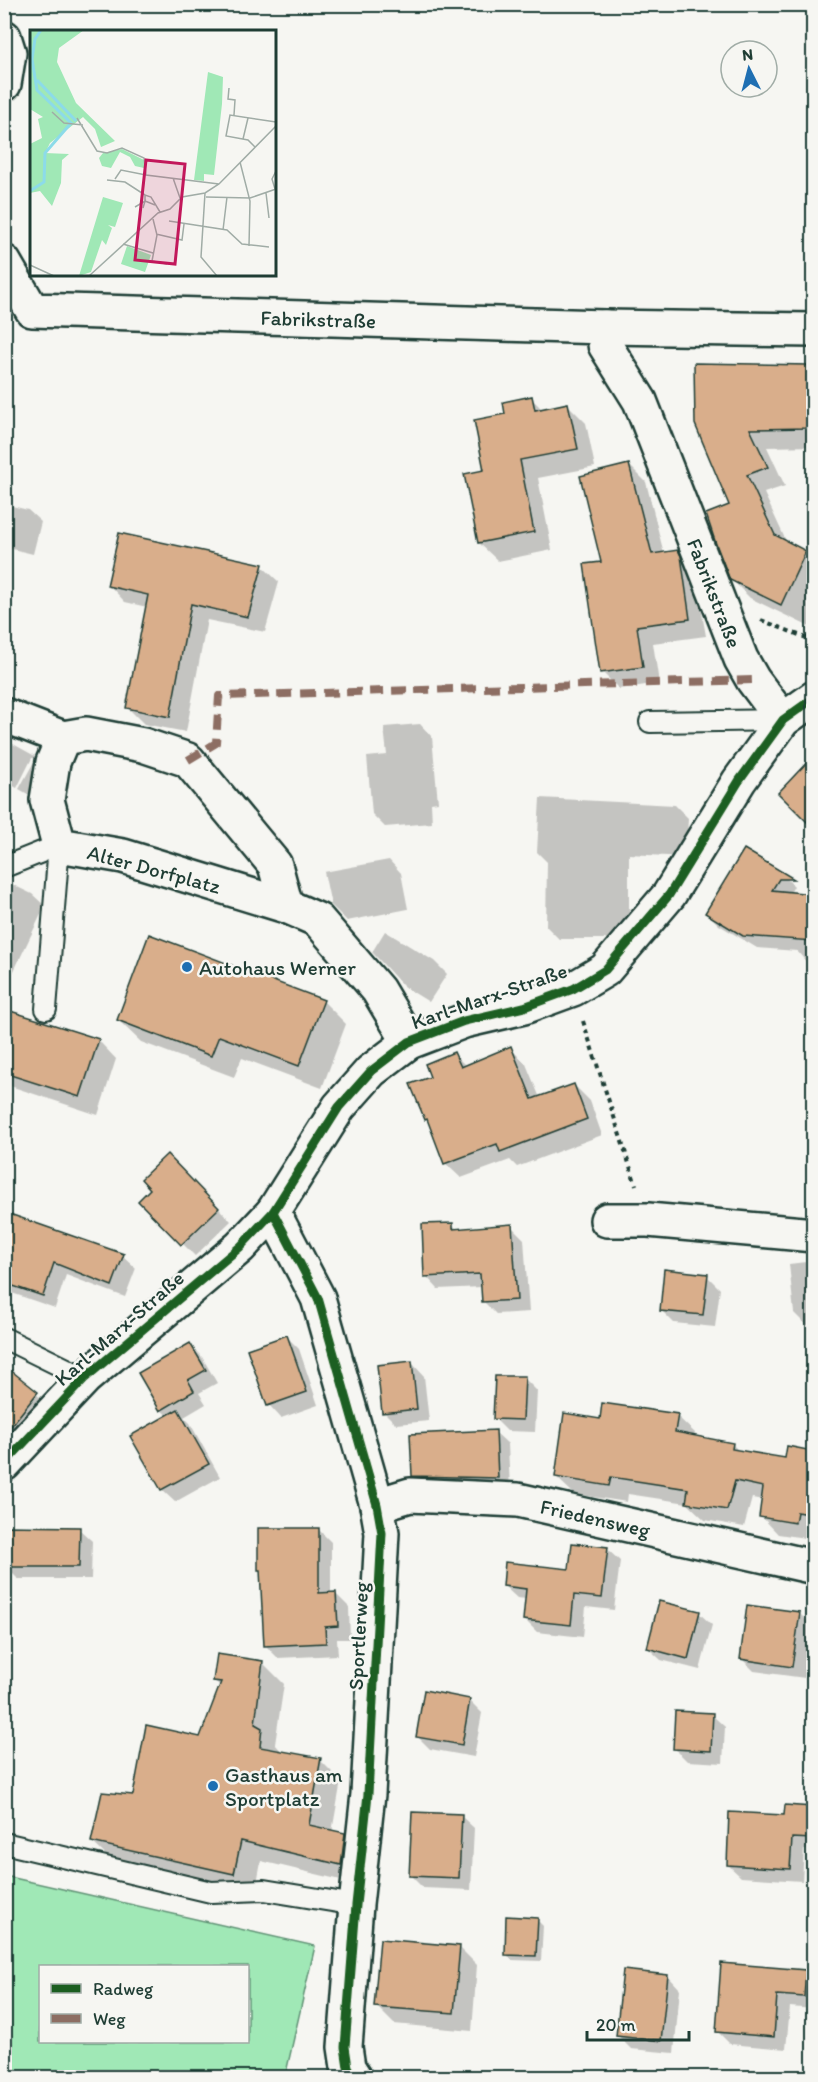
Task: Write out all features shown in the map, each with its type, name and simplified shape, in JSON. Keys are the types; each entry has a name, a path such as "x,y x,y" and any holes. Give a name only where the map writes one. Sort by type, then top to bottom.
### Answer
{"street":[{"path":"4,37 9,52 4,84"},
{"name":"Fabrikstraße","path":"4,262 18,312 813,330"},
{"name":"Fabrikstraße","path":"605,327 605,345 640,401 741,659 753,680 783,720"},
{"name":"Karl-Marx-Straße","path":"4,1464 85,1378 240,1247 273,1212 339,1107 371,1071 409,1042 464,1021 524,1007 573,989 605,970 669,895 740,781 783,720 813,698"},
{"path":"4,715 63,738 86,734 143,745 188,760 275,865 286,906"},
{"name":"Alter Dorfplatz","path":"63,738 53,762 47,800 59,845 123,856 286,906 318,920 378,990 409,1042"},
{"name":"Sportlerweg","path":"273,1212 318,1298 377,1505 382,1533 369,1794 356,1905 345,2047 348,2067 355,2078"},
{"path":"607,1220 648,1220 813,1235"},
{"name":"Friedensweg","path":"377,1505 410,1495 518,1500 813,1567"}],"lane":[{"path":"650,722 783,720"},
{"path":"4,867 59,845 46,1009"},
{"name":"Karl-Marx-Straße","path":"4,1338 85,1378"},
{"path":"4,1844 211,1892 264,1890 356,1905"}],"path":[{"path":"573,989 648,1220"}],"green space":[{"path":"5,1876 315,1946 285,2077 5,2077"}],"building":[{"path":"694,363 808,365 808,428 750,429 768,467 747,475 775,535 806,551 781,605 730,580 716,544 706,514 729,505 695,424"},
{"path":"532,396 535,410 568,403 578,449 520,460 534,532 478,543 464,474 484,470 474,420 505,414 503,402"},
{"path":"629,464 652,554 678,550 681,556 690,619 637,626 643,667 600,673 584,564 601,562 580,476"},
{"path":"119,533 263,564 248,617 191,604 170,717 126,708 148,595 107,586"},
{"path":"813,756 813,828 778,793"},
{"path":"744,849 794,879 779,879 772,890 813,894 813,941 743,936 705,913"},
{"name":"Autohaus Werner","path":"149,934 324,1000 299,1066 219,1036 211,1056 117,1020"},
{"path":"4,1009 99,1039 80,1097 4,1073"},
{"path":"511,1046 532,1099 574,1084 587,1119 500,1152 497,1144 444,1164 427,1119 425,1120 410,1084 430,1077 425,1064 454,1052 461,1067"},
{"path":"167,1154 219,1208 181,1245 138,1201 150,1189 141,1179"},
{"path":"4,1212 124,1254 112,1286 54,1263 43,1296 4,1283"},
{"path":"453,1223 453,1229 512,1224 517,1300 482,1302 480,1274 424,1277 422,1224"},
{"path":"664,1269 708,1274 703,1315 660,1311"},
{"path":"287,1335 307,1392 267,1406 247,1349"},
{"path":"190,1343 206,1370 188,1380 194,1391 160,1411 138,1373"},
{"path":"412,1361 417,1409 382,1413 377,1365"},
{"path":"4,1365 38,1392 4,1435"},
{"path":"495,1376 525,1376 523,1420 493,1419"},
{"path":"602,1403 678,1414 675,1432 733,1443 732,1449 785,1458 787,1446 813,1451 813,1515 797,1512 795,1523 759,1517 763,1487 735,1481 727,1510 686,1503 688,1489 611,1477 609,1486 555,1477 564,1413 600,1419"},
{"path":"178,1409 209,1464 161,1490 130,1436"},
{"path":"496,1430 498,1478 412,1476 410,1434"},
{"path":"4,1526 80,1527 79,1567 4,1567"},
{"path":"258,1528 319,1528 319,1593 336,1592 338,1626 325,1627 326,1643 264,1646 260,1570 258,1570"},
{"path":"572,1543 608,1547 602,1598 574,1595 571,1625 523,1620 526,1589 503,1586 505,1562 569,1569"},
{"path":"659,1601 700,1611 688,1659 647,1648"},
{"path":"747,1605 800,1612 792,1667 740,1659"},
{"name":"Gasthaus am Sportplatz","path":"217,1654 263,1661 255,1724 262,1728 260,1747 321,1758 309,1825 345,1833 341,1865 241,1841 234,1874 91,1842 102,1792 133,1795 146,1725 200,1737 221,1682 213,1681"},
{"path":"424,1690 470,1699 462,1745 416,1737"},
{"path":"675,1711 713,1713 711,1751 673,1749"},
{"path":"785,1805 813,1807 813,1839 792,1838 790,1869 727,1865 729,1812 784,1815"},
{"path":"412,1812 462,1814 459,1878 409,1876"},
{"path":"506,1916 538,1918 536,1956 505,1955"},
{"path":"380,1939 460,1946 454,2013 374,2007"},
{"path":"721,1963 806,1970 804,1997 777,1995 774,2037 716,2032"},
{"path":"623,1970 668,1975 661,2041 616,2036"}],"marked path":[{"path":"188,760 216,743 219,696 753,680"}],"cycle path":[{"path":"4,1464 85,1378 240,1247 273,1212 339,1107 371,1071 409,1042 464,1021 524,1007 573,989 605,970 669,895 739,781 783,720 814,698"},
{"path":"273,1212 318,1298 377,1505 382,1533 368,1794 356,1905 345,2047 348,2067 355,2078"}],"place":[{"name":"Autohaus Werner","path":"187,967"},
{"name":"Gasthaus am Sportplatz","path":"213,1786"}]}
